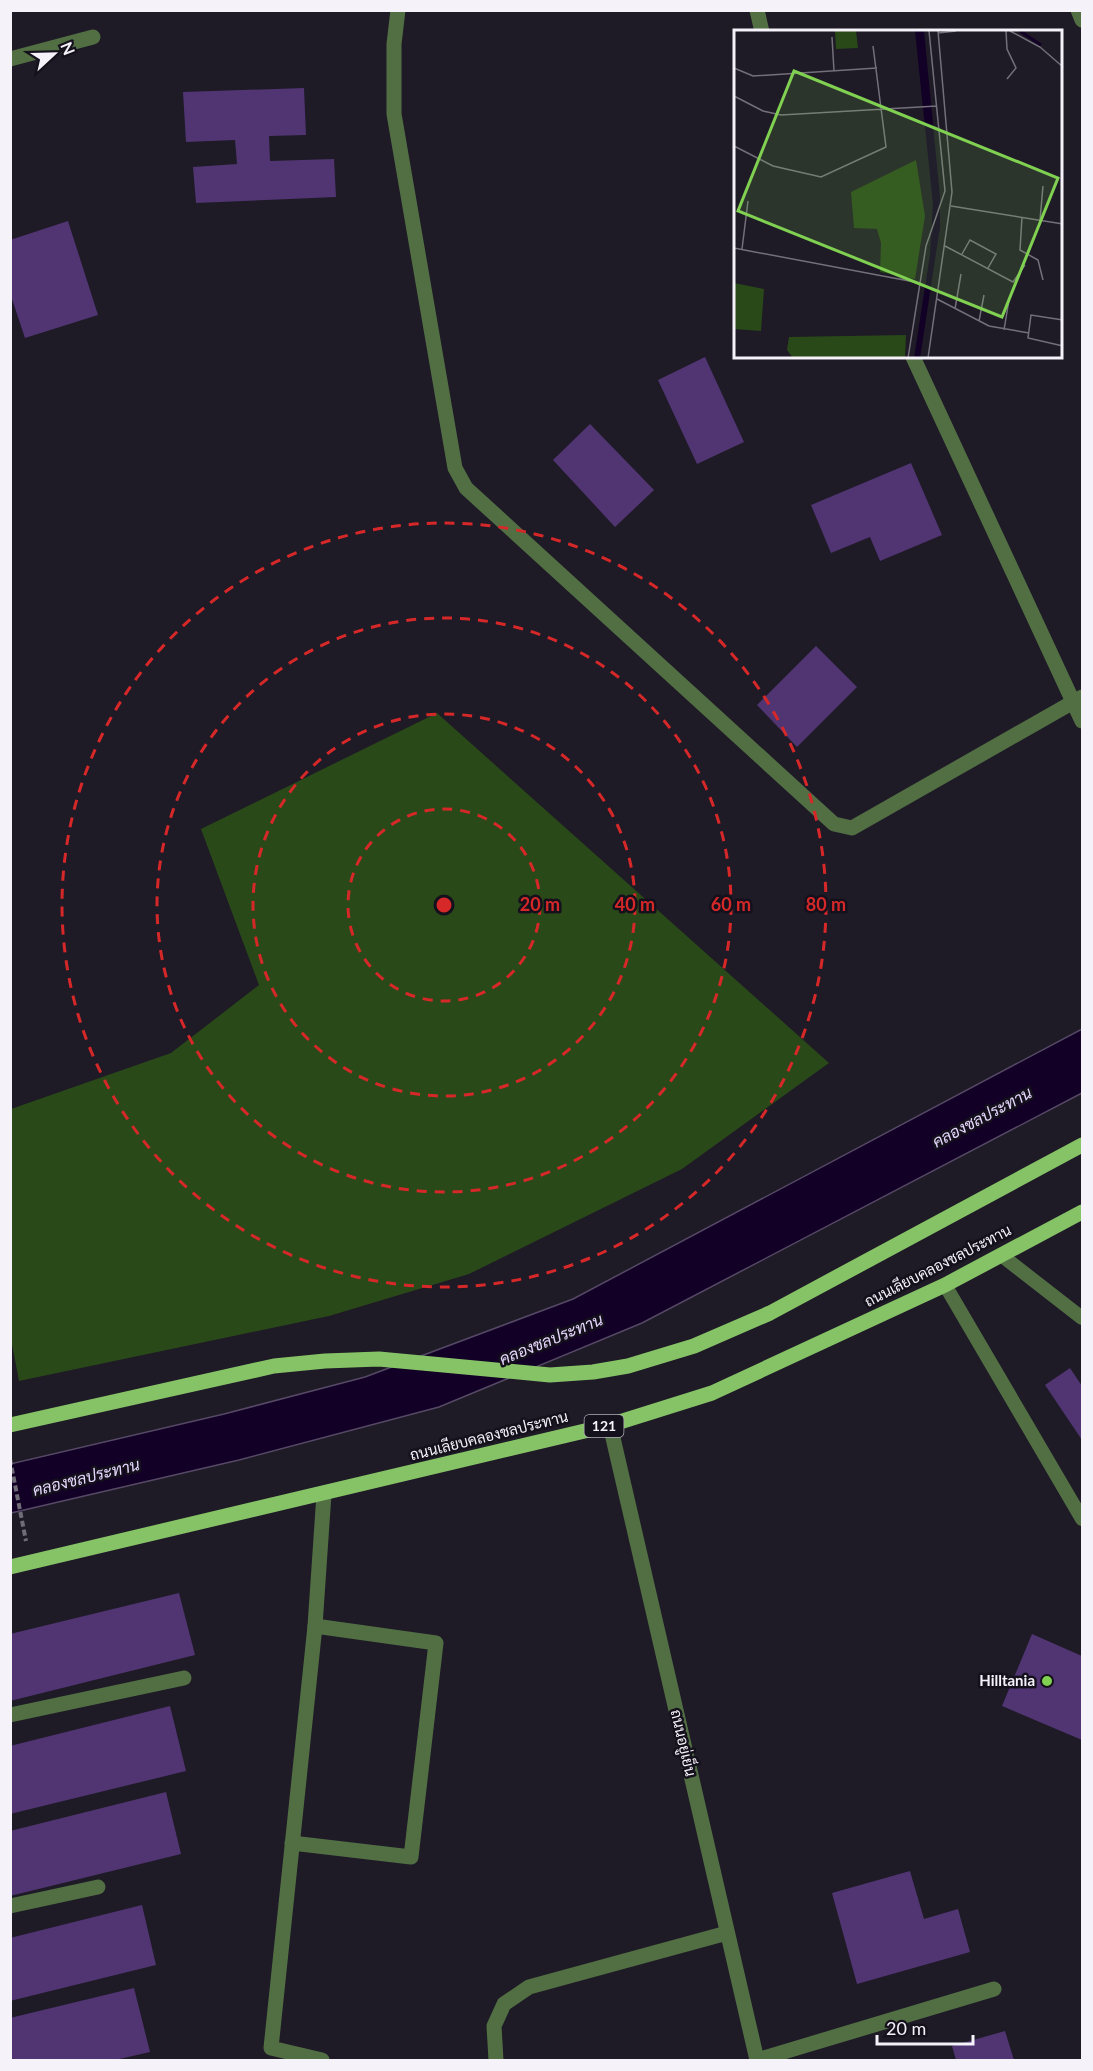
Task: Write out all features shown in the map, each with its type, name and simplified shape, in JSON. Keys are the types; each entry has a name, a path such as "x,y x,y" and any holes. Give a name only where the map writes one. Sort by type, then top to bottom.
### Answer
{"main road":[{"path":"10,1425 274,1366 325,1360 379,1359 550,1375 592,1372 628,1366 694,1346 770,1313 1083,1145"},
{"name":"ถนนเลียบคลองชลประทาน","path":"10,1567 610,1425 712,1393 945,1285 1083,1212"}],"street":[{"path":"398,10 394,44 394,114 455,468 466,488 834,824 852,828 1078,699"},
{"path":"757,10 762,30"},
{"path":"1078,10 1083,20"},
{"path":"10,59 93,37"},
{"path":"913,358 1078,699 1083,721"},
{"name":"ถนนอยู่เย็น","path":"610,1425 757,2061"},
{"path":"322,2061 271,2048 315,1626 324,1494"},
{"path":"292,1843 411,1857 436,1643 315,1626"},
{"path":"10,1715 184,1678"},
{"path":"10,1906 98,1887"},
{"path":"496,2061 494,2026 504,2004 529,1987 727,1933"},
{"path":"757,2061 994,1989"}],"lane":[{"path":"1001,1255 1083,1318"},
{"path":"945,1285 1083,1519"}],"path":[{"path":"10,1459 30,1562"}],"green space":[{"path":"437,713 829,1063 682,1169 469,1274 329,1316 19,1381 10,1334 11,1109 171,1053 259,985 201,829"}],"water":[{"name":"คลองชลประทาน","path":"1082,1029 1082,1093 642,1323 439,1407 239,1460 11,1513 10,1464 224,1414 365,1377 573,1299"}],"building":[{"path":"304,88 306,135 269,136 270,161 334,159 336,197 196,203 193,167 237,164 235,140 186,142 183,92"},
{"path":"68,221 98,315 25,338 10,293 10,240"},
{"path":"705,357 744,442 697,464 658,380"},
{"path":"590,424 654,490 615,527 553,460"},
{"path":"911,463 942,535 880,561 870,537 831,553 811,505"},
{"path":"816,646 857,687 797,747 757,705"},
{"path":"1070,1368 1082,1386 1082,1440 1045,1385"},
{"path":"179,1593 195,1655 10,1701 10,1634"},
{"name":"Hilltania","path":"1032,1634 1082,1656 1082,1740 1002,1706"},
{"path":"170,1706 186,1771 10,1814 10,1746"},
{"path":"166,1792 181,1854 10,1896 10,1831"},
{"path":"910,1871 924,1919 958,1909 970,1952 857,1984 832,1893"},
{"path":"142,1905 156,1965 10,2001 10,1938"},
{"path":"134,1988 150,2052 115,2060 10,2060 10,2018"},
{"path":"1005,2031 1014,2060 956,2060 952,2046"}],"place":[{"name":"Hilltania","path":"1047,1681"}]}
